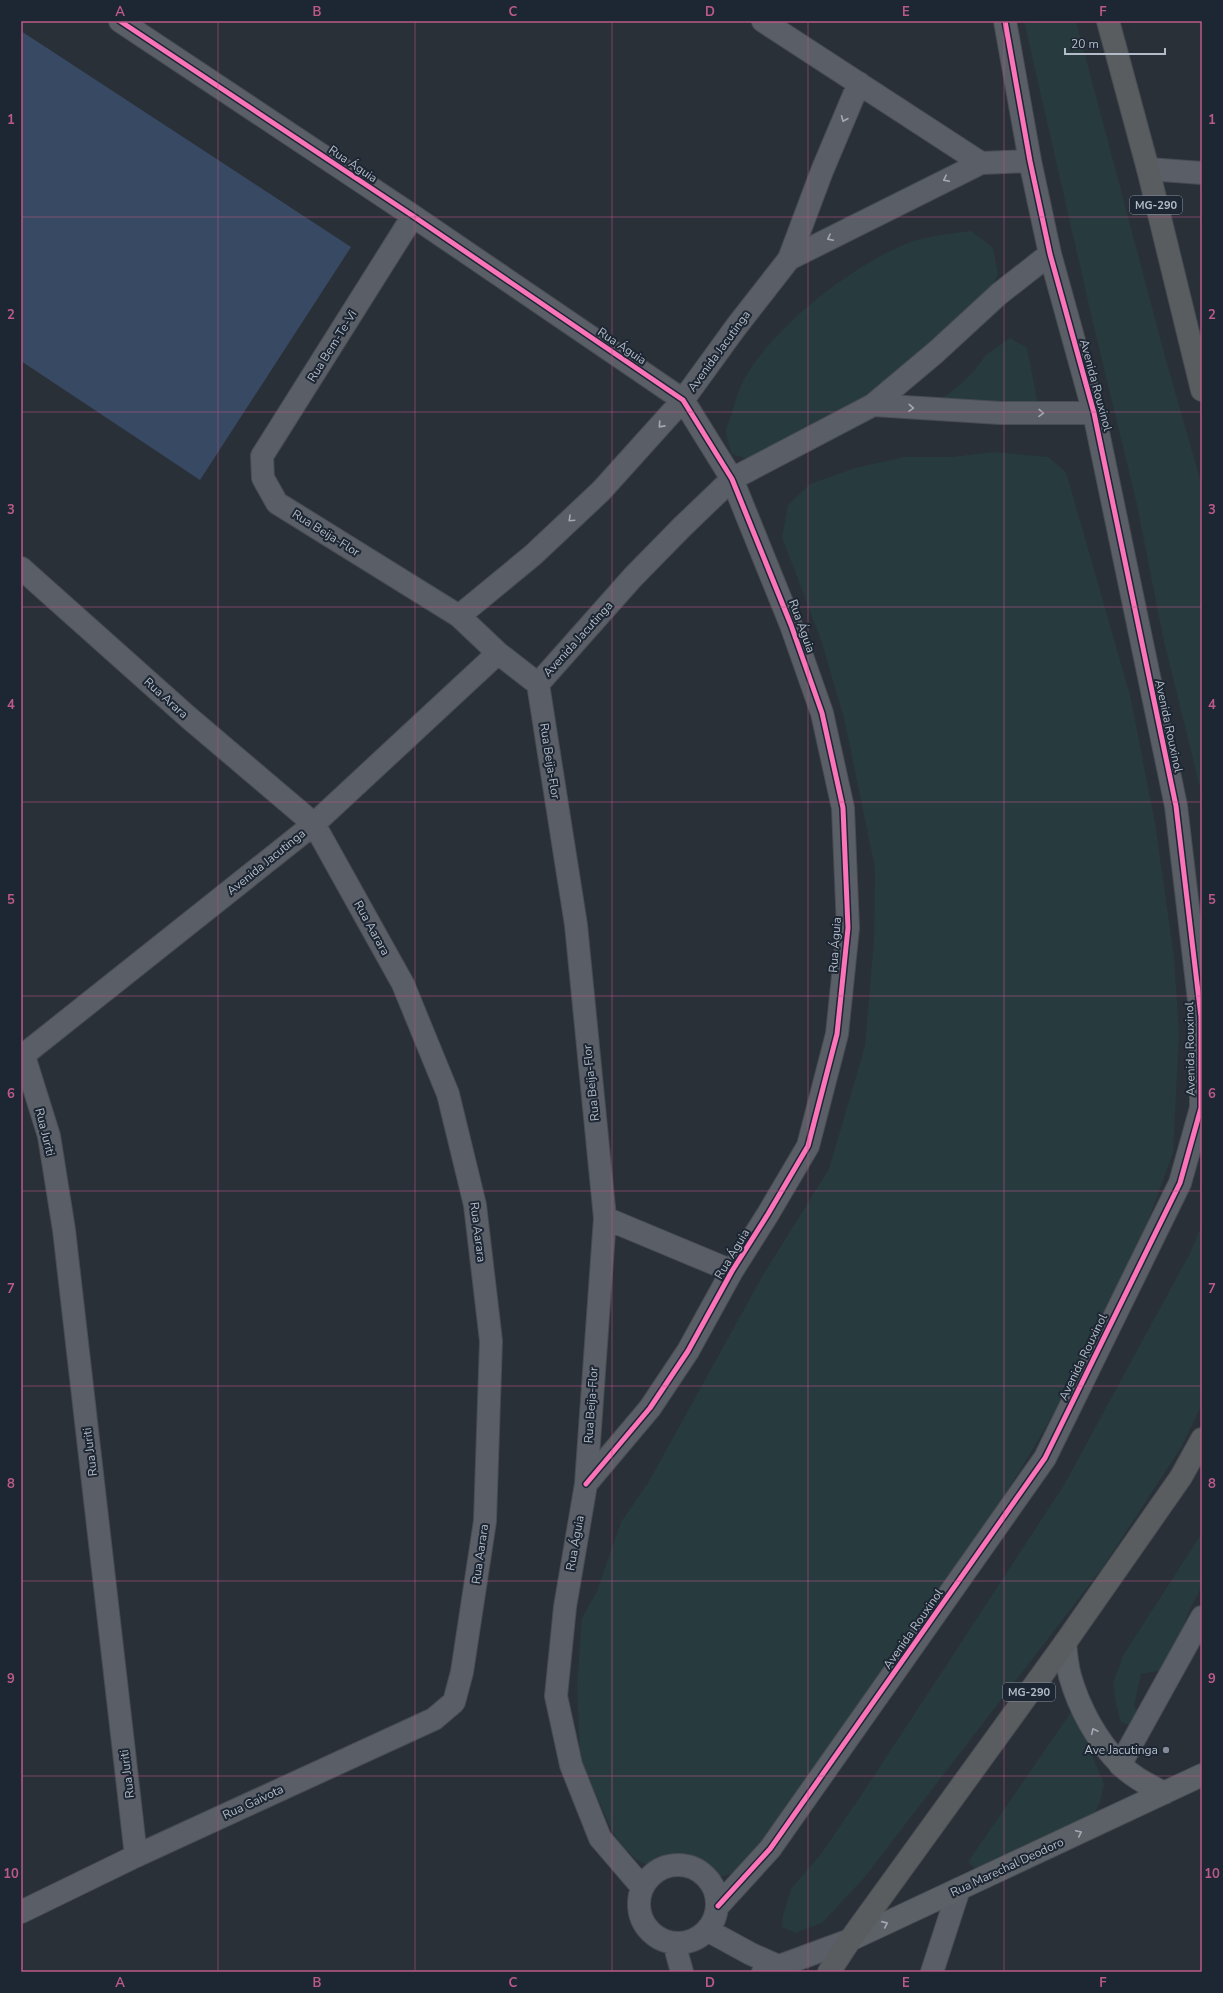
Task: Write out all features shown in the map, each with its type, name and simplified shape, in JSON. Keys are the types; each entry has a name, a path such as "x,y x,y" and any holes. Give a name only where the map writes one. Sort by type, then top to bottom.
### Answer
{"highway":[{"name":"MG-290","path":"1108,21 1148,170 1202,390"},
{"name":"MG-290","path":"829,1972 850,1940 1065,1642 1181,1477 1202,1439"}],"main road":[{"path":"1065,1642 1070,1676 1077,1697 1097,1737 1120,1765 1142,1781 1164,1793"},
{"name":"Rua Marechal Deodoro","path":"850,1940 1202,1775"}],"street":[{"name":"Rua Águia","path":"120,21 414,216 683,400 732,480 792,625 822,713 843,808 848,928 837,1034 808,1146 732,1271 688,1351 650,1408 586,1484 564,1607 556,1696 571,1765 600,1838 642,1887"},
{"path":"763,21 981,162"},
{"name":"Avenida Rouxinol","path":"718,1906 770,1849 1045,1458 1180,1182 1201,1108 1202,1017 1176,806 1094,414 1050,254 1030,161 1004,21"},
{"path":"789,259 822,171 860,83"},
{"name":"Avenida Jacutinga","path":"1030,161 981,162 789,259 736,327 683,400 601,491 533,555 459,616 498,654 538,684 592,622 639,572 682,527 732,480 872,406 936,352 999,294 1050,254"},
{"path":"1148,170 1202,173"},
{"name":"Rua Bem-Te-Vi","path":"264,478 262,456 414,216"},
{"path":"872,406 1000,413 1094,414"},
{"name":"Rua Beija-Flor","path":"264,478 277,503 459,616"},
{"name":"Rua Arara","path":"21,568 188,717 314,824"},
{"name":"Avenida Jacutinga","path":"22,1055 314,824 498,654"},
{"name":"Rua Beija-Flor","path":"538,684 576,925 604,1218 586,1484"},
{"name":"Rua Aarara","path":"314,824 403,984 448,1094 476,1205 490,1349 485,1521 462,1672"},
{"name":"Rua Juriti","path":"22,1055 49,1136 64,1230 136,1856"},
{"path":"604,1218 732,1271"},
{"path":"1120,1765 1201,1621"},
{"name":"Rua Gaivota","path":"21,1912 136,1856 434,1719 454,1702 462,1672"},
{"path":"670,1865 689,1866 704,1874 715,1888 718,1906 716,1915 707,1930 692,1941 674,1943 656,1937 644,1923 639,1905 642,1887 654,1872 670,1865"},
{"path":"932,1972 959,1890"},
{"path":"707,1930 751,1954 770,1969 850,1940"},
{"path":"674,1943 682,1972"}],"green space":[{"path":"1024,21 1076,21 1166,360 1202,486 1202,796 1163,637 1137,505 1093,323"},
{"path":"971,231 993,248 998,274 982,311 953,345 889,410 841,435 783,460 755,461 732,454 727,439 726,430 736,399 746,376 759,356 795,318 837,283 882,255 919,239"},
{"path":"1010,338 1027,348 1039,410 937,402 956,388 974,371 986,355"},
{"path":"995,452 1048,457 1066,472 1130,695 1155,823 1174,957 1179,1033 1173,1153 1125,1284 1044,1430 1002,1500 820,1772 738,1873 716,1877 684,1875 657,1871 636,1859 616,1840 580,1758 577,1685 582,1618 597,1591 621,1522 648,1483 763,1275 829,1169 865,1046 874,940 875,868 844,718 821,640 782,537 788,505 810,484 855,468 904,457 952,457"},
{"path":"1202,1225 1202,1404 1182,1446 1103,1567 864,1878 822,1923 795,1933 782,1927 783,1915 791,1889 821,1854 864,1791 1064,1485 1189,1255"},
{"path":"1202,1533 1202,1586 1189,1611 1167,1669 1141,1674 1134,1706 1143,1717 1136,1728 1121,1722 1116,1705 1113,1682 1124,1654"},
{"path":"1073,1709 1104,1784 1100,1802 1091,1821 978,1871 968,1862"}],"water":[{"path":"21,31 351,247 200,480 21,361"}],"cycle path":[{"path":"120,21 413,216 683,400 732,479 791,625 822,713 843,808 848,928 837,1034 808,1146 732,1271 688,1351 650,1408 586,1484"},
{"path":"718,1906 770,1849 1045,1458 1180,1183 1201,1108 1201,1017 1176,806 1094,413 1050,254 1030,161 1005,21"}],"place":[{"name":"Ave Jacutinga","path":"1166,1750"}]}
